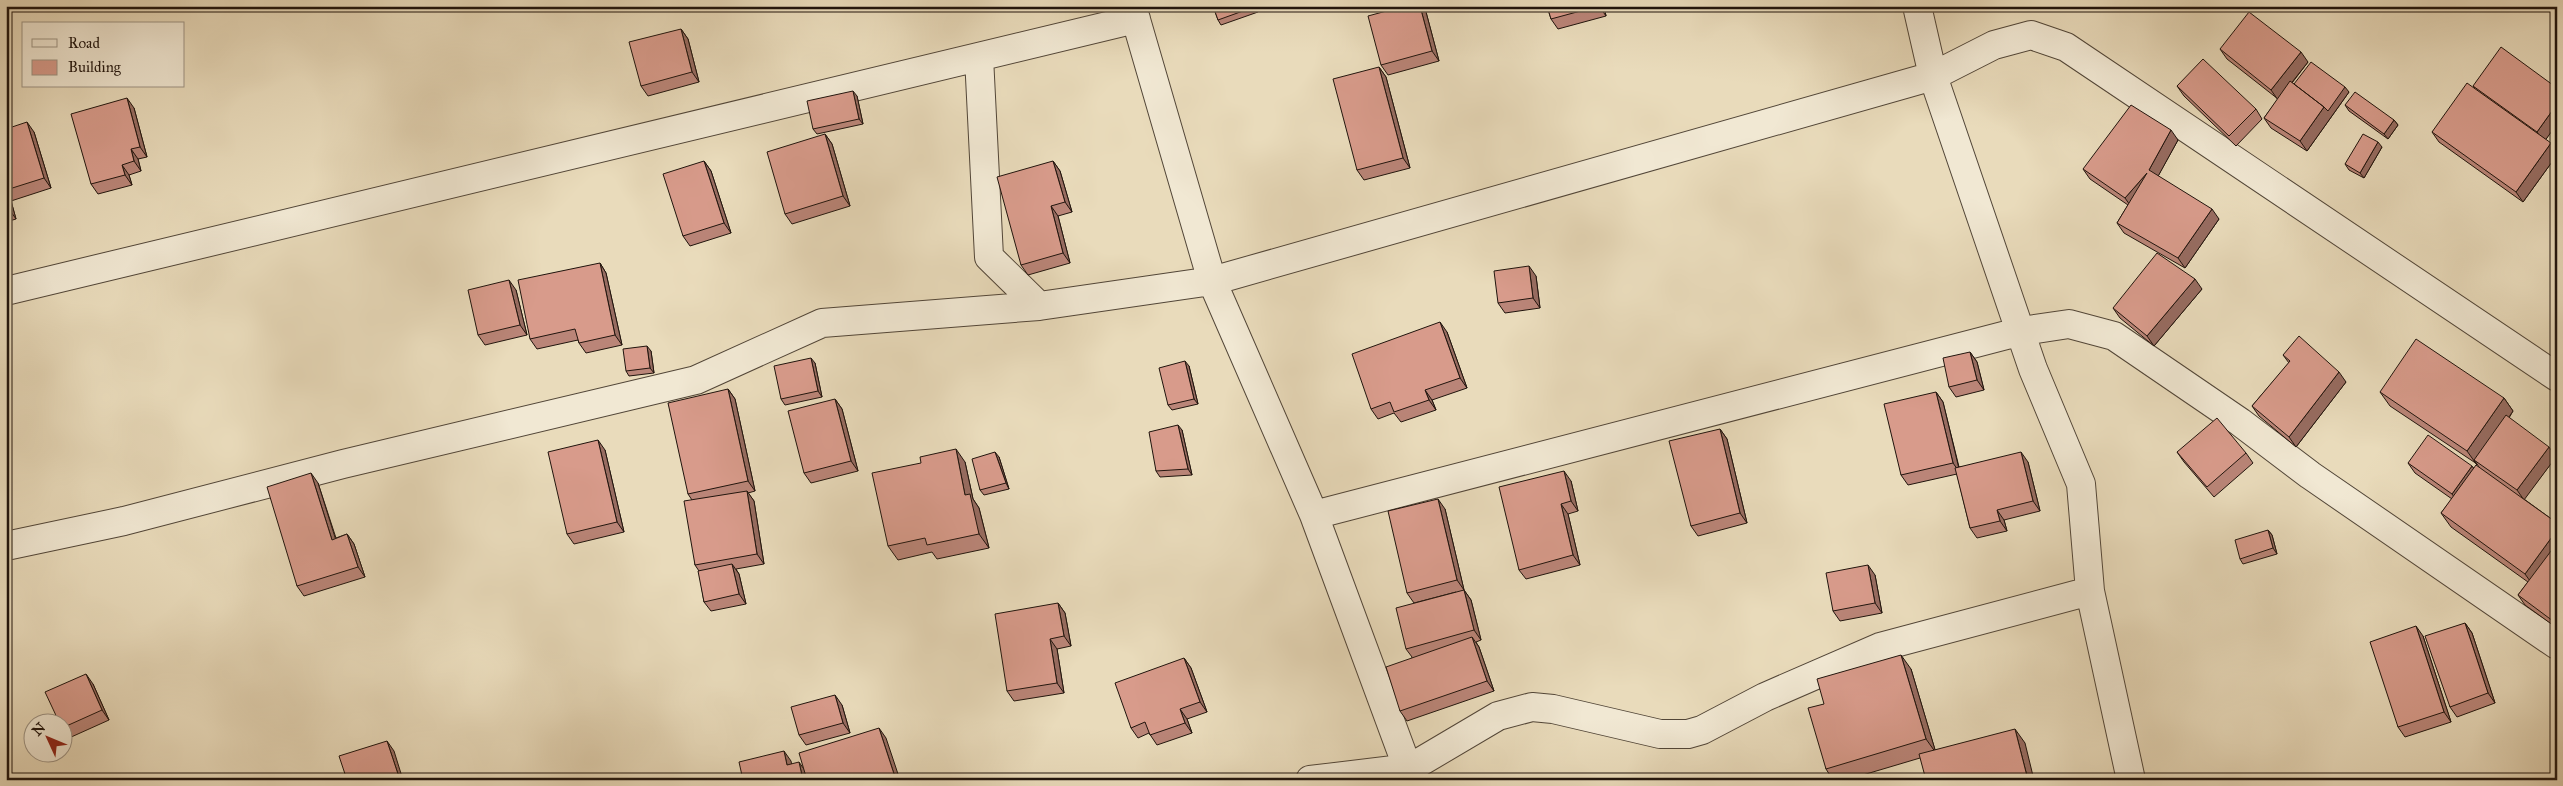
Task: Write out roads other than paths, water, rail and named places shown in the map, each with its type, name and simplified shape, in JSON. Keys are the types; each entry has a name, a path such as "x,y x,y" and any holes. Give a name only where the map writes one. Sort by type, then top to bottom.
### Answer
{"street":[{"path":"1916,6 1932,76 2022,331 2033,370 2081,484 2090,591 2131,780"},
{"path":"6,291 980,57 1134,13 1212,281 1314,515 1411,774"},
{"path":"6,546 124,521 343,464 696,380 822,324 1039,306 1212,281 1932,76 1994,45 2031,35 2066,47 2557,377"},
{"path":"980,57 989,257 1039,306"},
{"path":"1314,515 2022,331 2069,324 2114,336 2240,422 2310,475 2557,644"},
{"path":"1310,780 1411,774 1498,716 1532,707 1660,734 1688,734 1702,730 1765,697 1880,647 2090,591"}]}
